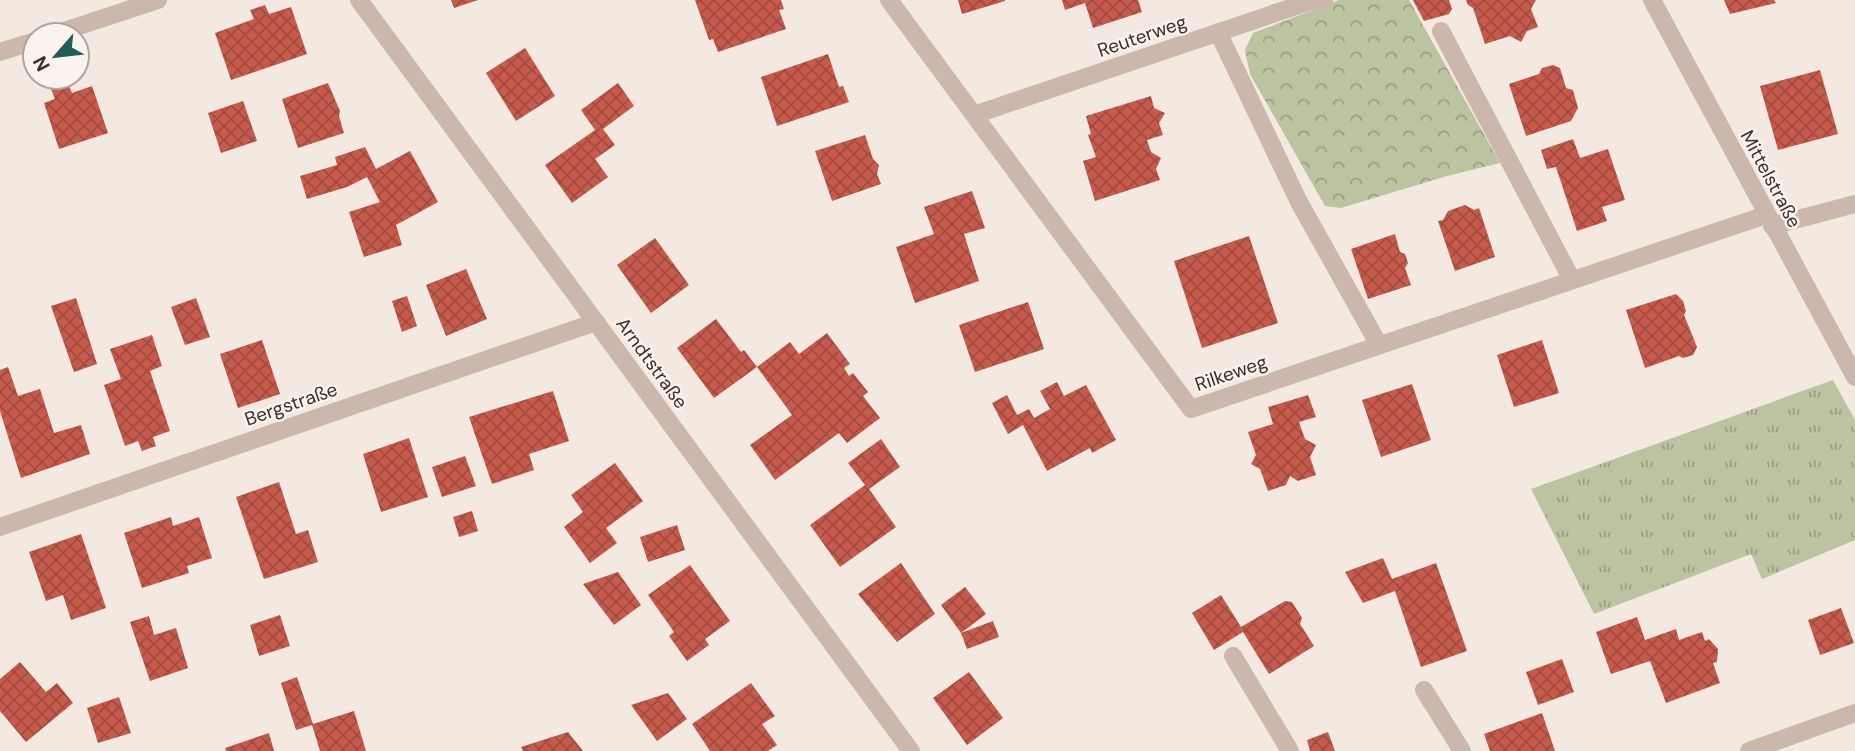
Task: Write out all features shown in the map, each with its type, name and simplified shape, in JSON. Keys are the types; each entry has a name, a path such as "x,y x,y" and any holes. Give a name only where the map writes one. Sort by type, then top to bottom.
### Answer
{"street":[{"path":"91,22 158,0"},
{"name":"Arndtstraße","path":"359,0 911,751"},
{"name":"Rilkeweg","path":"889,0 1191,409 1572,280 1769,220 1855,204"},
{"name":"Reuterweg","path":"974,115 1311,1 1324,0"},
{"name":"Mittelstraße","path":"1652,0 1855,377"},
{"path":"1441,31 1572,280"},
{"path":"1218,32 1299,202 1379,345"},
{"path":"0,52 21,45"},
{"name":"Bergstraße","path":"0,527 596,322"},
{"path":"1233,656 1290,751"},
{"path":"1424,690 1462,751"},
{"path":"1749,751 1855,713"}],"green space":[{"path":"1339,0 1409,0 1500,163 1341,208 1325,206 1250,74 1245,50 1253,33"},
{"path":"1833,380 1855,420 1855,540 1762,579 1751,554 1594,614 1531,489"}],"building":[{"path":"451,0 478,0 454,8"},
{"path":"695,0 781,0 784,9 779,10 786,29 718,52 713,39 709,40"},
{"path":"958,0 1005,0 1005,1 962,14"},
{"path":"1062,0 1138,0 1142,12 1093,28 1085,3 1065,10"},
{"path":"1413,0 1449,0 1452,9 1449,14 1424,21"},
{"path":"1466,0 1536,0 1531,9 1538,27 1527,31 1521,42 1510,36 1485,44 1473,8"},
{"path":"1724,0 1774,0 1776,3 1730,14"},
{"path":"265,5 269,14 291,7 307,54 231,80 215,33 254,19 250,10"},
{"path":"525,48 555,96 516,121 486,73"},
{"path":"828,54 839,87 843,86 849,102 777,126 761,77"},
{"path":"1553,65 1560,68 1566,88 1573,90 1578,108 1571,121 1526,136 1509,84 1539,74 1542,68"},
{"path":"1820,70 1838,134 1778,150 1760,86"},
{"path":"328,83 340,111 344,133 298,148 282,99"},
{"path":"618,83 634,106 603,129 615,145 595,159 608,177 572,203 545,165 595,130 581,110"},
{"path":"92,86 108,133 59,149 44,103 55,99 52,91 91,91"},
{"path":"1151,96 1154,108 1165,113 1159,123 1163,135 1147,140 1151,152 1161,158 1156,169 1160,180 1095,201 1083,161 1096,157 1088,135 1091,134 1086,116"},
{"path":"243,101 257,141 221,153 208,113"},
{"path":"865,135 873,159 879,165 877,174 881,184 832,201 815,151"},
{"path":"1573,139 1580,158 1608,149 1625,200 1602,207 1607,221 1577,231 1556,167 1547,169 1541,150"},
{"path":"365,147 376,169 410,151 438,202 396,225 402,245 364,257 349,212 380,202 367,177 347,187 307,199 300,176 337,165 335,157"},
{"path":"972,191 985,228 964,234 979,281 915,303 896,247 934,234 924,207"},
{"path":"1465,205 1474,210 1479,208 1495,257 1455,271 1438,221 1443,220 1448,211"},
{"path":"1395,234 1400,252 1405,254 1408,263 1405,268 1411,285 1368,299 1351,249"},
{"path":"1249,236 1278,323 1202,348 1174,261"},
{"path":"655,238 689,285 651,313 617,265"},
{"path":"466,269 487,319 446,336 426,285"},
{"path":"1676,294 1683,301 1686,311 1684,315 1697,347 1693,355 1683,358 1679,356 1645,368 1626,310"},
{"path":"407,296 417,326 402,332 392,301"},
{"path":"76,298 97,364 74,372 51,306"},
{"path":"196,298 210,337 185,345 171,307"},
{"path":"1028,302 1044,349 975,372 959,325"},
{"path":"716,319 741,352 744,350 757,367 714,398 677,348"},
{"path":"827,333 850,364 844,368 849,376 853,373 868,392 863,396 880,418 847,443 839,433 775,480 750,445 792,415 757,367 790,342 799,354"},
{"path":"152,335 162,366 150,371 170,431 153,437 156,446 142,451 138,441 125,446 104,385 121,379 110,349"},
{"path":"262,340 280,394 238,408 220,354"},
{"path":"1542,340 1559,393 1514,407 1497,355"},
{"path":"8,367 18,396 40,389 54,433 81,425 90,454 21,478 0,411 0,370"},
{"path":"1057,382 1064,396 1086,385 1116,440 1092,453 1090,448 1047,471 1023,425 1008,434 992,403 1007,395 1017,415 1029,409 1034,418 1050,409 1040,391"},
{"path":"1412,384 1431,440 1381,457 1362,400"},
{"path":"553,391 569,441 529,454 534,470 492,484 469,417"},
{"path":"1308,395 1316,417 1299,422 1305,439 1316,445 1310,457 1316,475 1298,481 1290,476 1286,485 1268,491 1260,469 1251,464 1256,455 1248,432 1273,424 1268,407"},
{"path":"409,438 428,497 381,512 363,454"},
{"path":"881,439 900,467 869,489 896,527 840,567 810,525 865,485 848,463"},
{"path":"465,456 476,486 442,497 432,467"},
{"path":"615,463 643,501 606,528 617,543 590,563 564,527 583,512 571,495"},
{"path":"279,482 296,534 308,530 318,562 264,579 236,497"},
{"path":"472,511 478,531 459,537 453,517"},
{"path":"171,517 173,526 199,517 212,558 187,566 189,573 142,588 124,533"},
{"path":"677,525 685,550 648,562 640,537"},
{"path":"81,534 106,608 71,620 63,595 46,601 29,552"},
{"path":"1383,558 1392,579 1436,563 1467,651 1421,667 1395,591 1363,603 1345,572"},
{"path":"901,563 935,614 897,642 858,594"},
{"path":"690,565 730,621 705,639 709,645 687,661 669,636 674,632 648,595"},
{"path":"618,572 641,605 614,625 583,584"},
{"path":"965,587 986,614 961,633 941,605"},
{"path":"1221,595 1241,627 1285,601 1292,602 1302,618 1300,624 1314,646 1269,674 1243,632 1214,650 1192,613"},
{"path":"1841,608 1854,643 1820,655 1808,620"},
{"path":"280,615 290,646 259,656 250,625"},
{"path":"149,616 154,635 176,628 188,668 150,681 130,622"},
{"path":"1637,617 1645,640 1676,629 1679,640 1702,632 1705,641 1709,639 1718,649 1717,662 1713,663 1720,683 1666,703 1650,661 1611,674 1596,632"},
{"path":"993,621 999,637 967,649 961,633"},
{"path":"1562,659 1574,692 1538,705 1526,672"},
{"path":"20,662 46,692 57,683 73,703 26,742 0,711 0,679"},
{"path":"969,672 1003,718 967,745 933,698"},
{"path":"297,677 313,724 354,711 366,751 320,751 312,725 296,730 281,683"},
{"path":"751,683 775,716 762,724 777,745 768,751 710,751 692,724"},
{"path":"668,693 687,719 657,741 631,705"},
{"path":"119,697 131,733 98,743 87,708"},
{"path":"1542,713 1555,751 1490,751 1484,734"},
{"path":"568,732 583,751 523,751 521,747"},
{"path":"1328,732 1335,751 1310,751 1307,740"},
{"path":"269,733 274,751 226,751 225,748"}]}
